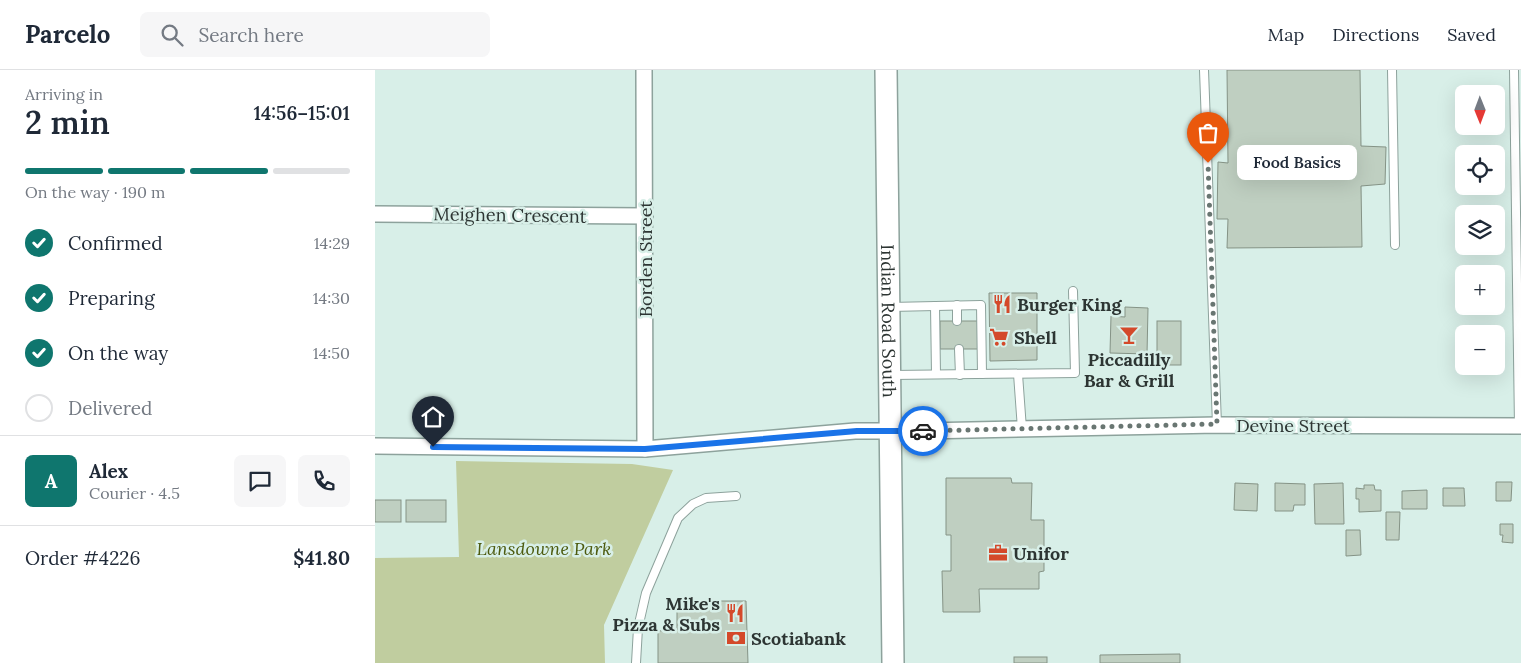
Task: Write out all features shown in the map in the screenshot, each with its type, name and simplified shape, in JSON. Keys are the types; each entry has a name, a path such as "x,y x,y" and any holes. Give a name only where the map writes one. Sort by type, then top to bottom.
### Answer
{"main road":[{"name":"Indian Road South","path":"886,70 893,663"}],"street":[{"name":"Borden Street","path":"644,70 645,449"},
{"name":"Meighen Crescent","path":"375,214 645,216"},
{"name":"Devine Street","path":"375,446 645,449 855,431 1217,424 1520,426"}],"lane":[{"path":"1204,70 1217,424"},
{"path":"1392,70 1395,245"},
{"path":"1514,70 1520,426"},
{"path":"890,375 1075,373 1073,291"},
{"path":"957,305 957,321"},
{"path":"889,307 981,305 982,374"},
{"path":"935,306 936,374"},
{"path":"959,349 960,374"},
{"path":"1018,374 1022,429"},
{"path":"636,663 638,628 646,593 678,518 693,504 706,498 736,496"}],"green space":[{"name":"Lansdowne Park","path":"456,461 632,464 673,470 604,625 605,663 375,663 375,558 459,557"}],"building":[{"path":"1227,70 1360,70 1361,146 1386,147 1385,184 1361,186 1362,247 1227,248 1228,219 1217,219 1218,162 1228,163"},
{"path":"989,293 1037,293 1037,360 990,361"},
{"name":"Piccadilly Bar & Grill","path":"1125,307 1148,308 1147,354 1110,353 1111,316 1125,317"},
{"path":"940,321 978,321 978,349 940,349"},
{"path":"1157,321 1181,321 1181,365 1157,365"},
{"name":"Unifor","path":"946,478 1011,478 1012,483 1032,483 1031,520 1044,520 1044,571 1039,572 1039,589 979,589 980,612 943,612 942,571 951,571 951,535 946,535"},
{"path":"1496,482 1512,482 1511,501 1496,501"},
{"path":"1235,483 1258,484 1257,511 1234,510"},
{"path":"1275,483 1305,484 1305,505 1294,505 1293,511 1275,511"},
{"path":"1343,483 1344,524 1315,524 1314,484"},
{"path":"1364,485 1374,485 1375,490 1381,490 1381,511 1359,512 1359,499 1356,499 1356,488 1364,489"},
{"path":"1443,488 1464,488 1465,506 1443,506"},
{"path":"1427,490 1427,509 1402,509 1402,491"},
{"path":"375,500 401,500 401,522 375,522"},
{"path":"406,500 446,500 446,522 406,522"},
{"path":"1386,512 1400,512 1399,540 1386,540"},
{"path":"1500,524 1513,524 1513,543 1502,542 1503,535 1500,535"},
{"path":"1346,530 1360,530 1361,555 1346,556"},
{"path":"746,601 748,663 658,663 658,631 677,630 677,603"},
{"path":"1180,654 1180,663 1100,663 1100,655"},
{"path":"1014,657 1047,657 1047,663 1014,663"}],"way so far":[{"path":"923,431 1217,424 1208,163"}],"place":[{"name":"Food Basics","path":"1208,163"},
{"name":"Burger King","path":"1002,304"},
{"name":"Piccadilly Bar & Grill","path":"1129,335"},
{"name":"Shell","path":"999,337"},
{"name":"Unifor","path":"998,553"},
{"name":"Mike's Pizza & Subs","path":"735,613"},
{"name":"Scotiabank","path":"736,638"}],"route":[{"path":"433,447 645,449 857,431 923,431"}]}
